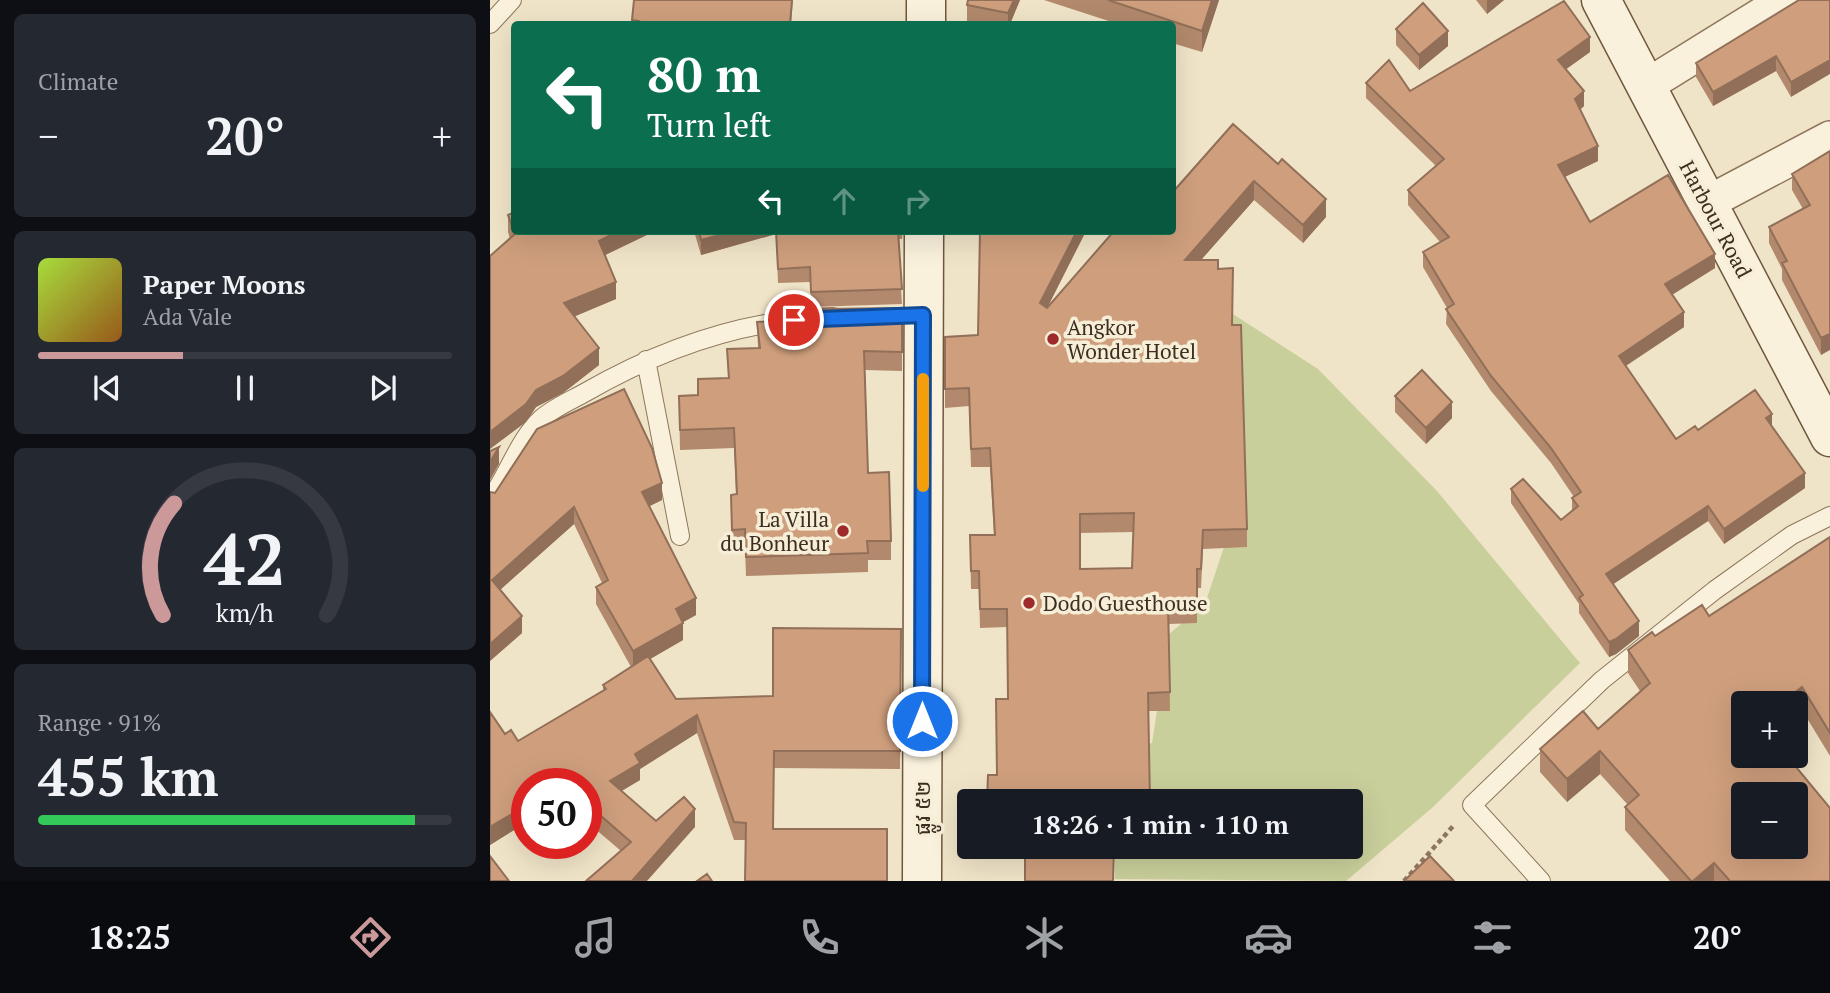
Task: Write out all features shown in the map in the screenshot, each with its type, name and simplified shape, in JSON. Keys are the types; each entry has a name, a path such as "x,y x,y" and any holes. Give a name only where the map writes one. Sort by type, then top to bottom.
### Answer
{"main road":[{"name":"Harbour Road","path":"1601,0 1830,437"},
{"name":"ផ្លូវ ៥២","path":"922,881 917,315 924,235"}],"street":[{"path":"1646,86 1785,0"},
{"path":"1707,203 1830,138"}],"lane":[{"path":"490,24 513,0"},
{"path":"490,500 542,417 646,360 701,338 744,327 846,317"},
{"path":"646,360 680,536"},
{"path":"1541,881 1472,805 1534,741 1602,680 1781,543 1830,516"}],"path":[{"path":"1404,881 1472,805"}],"green space":[{"path":"1211,300 1318,369 1437,491 1580,663 1432,808 1346,881 1115,879 1115,859 1363,859 1363,789 1115,789 1115,753 1152,743 1162,678 1150,650 1205,604 1230,529"}],"building":[{"path":"634,0 792,0 790,21 632,20"},
{"path":"968,0 1014,0 1008,13 967,5"},
{"path":"1108,0 1212,0 1202,31"},
{"path":"1799,0 1830,0 1830,60 1791,82 1776,56 1713,92 1696,63"},
{"path":"1564,1 1590,37 1558,60 1584,91 1575,99 1598,146 1558,165 1590,222 1668,175 1715,254 1665,284 1684,312 1619,356 1676,439 1695,426 1698,430 1755,390 1772,414 1766,418 1805,473 1724,529 1708,506 1606,574 1639,621 1609,642 1579,598 1583,595 1511,489 1523,479 1561,520 1578,506 1572,498 1581,492 1551,448 1491,376 1446,309 1454,304 1423,252 1449,237 1408,190 1444,159 1366,83 1389,60 1410,91"},
{"path":"1423,3 1448,31 1419,55 1396,29"},
{"path":"1233,124 1278,164 1282,159 1326,199 1303,225 1254,181 1185,260 1218,260 1218,269 1233,268 1232,325 1241,325 1247,529 1203,530 1201,569 1197,569 1197,605 1168,605 1170,692 1148,693 1150,789 987,789 988,775 997,775 996,699 1008,699 1007,609 980,609 979,571 971,571 970,535 995,535 990,448 971,449 969,388 945,389 945,337 978,335 980,235 1075,235 1040,303 1047,308 1111,235 1176,235 1176,188","holes":["1134,513 1132,568 1080,569 1080,514"]},
{"path":"1830,151 1830,334 1821,338 1782,263 1787,261 1769,227 1810,205 1792,174"},
{"path":"514,235 611,235 599,241 616,282 564,303 599,348 563,376 536,390 526,404 490,432 490,256"},
{"path":"700,235 720,235 701,240"},
{"path":"776,235 898,235 902,289 811,292 810,267 778,269"},
{"path":"902,308 902,352 864,351 868,473 889,472 891,541 867,541 868,553 746,557 745,529 732,530 731,495 737,494 734,428 680,430 679,396 698,395 698,379 729,378 727,349 760,348 757,322 812,318 812,310 821,309"},
{"path":"1422,370 1452,402 1426,428 1395,396"},
{"path":"624,389 652,448 662,483 642,492 696,598 676,609 683,623 633,651 596,587 608,580 574,507 492,580 522,616 490,644 490,492 495,493 537,429"},
{"path":"499,447 490,462 490,451"},
{"path":"1830,537 1830,733 1808,697 1808,691 1802,687 1797,691 1731,691 1731,768 1797,768 1830,808 1830,881 1730,881 1714,863 1691,881 1625,807 1639,795 1600,751 1567,779 1540,749 1583,711 1598,729 1650,683 1628,650 1652,632 1655,636 1702,605 1709,616"},
{"path":"773,628 901,629 900,751 774,751 773,829 887,829 887,881 745,881 746,823 734,822 697,715 635,754 640,763 610,781 656,821 684,797 695,809 632,881 586,881 631,842 602,817 602,768 511,768 511,815 490,827 490,712 505,734 511,730 518,741 606,689 603,685 648,656 676,699 773,696"},
{"path":"490,856 509,881 490,881"},
{"path":"1430,856 1454,881 1404,881"},
{"path":"1025,859 1114,859 1113,881 1025,881"},
{"path":"707,874 712,881 697,881"}],"slow traffic":[{"path":"923,379 923,486"}],"place":[{"name":"Angkor Wonder Hotel","path":"1053,339"},
{"name":"La Villa du Bonheur","path":"843,531"},
{"name":"Dodo Guesthouse","path":"1029,603"}],"route":[{"path":"794,320 923,315 922,721"}]}
